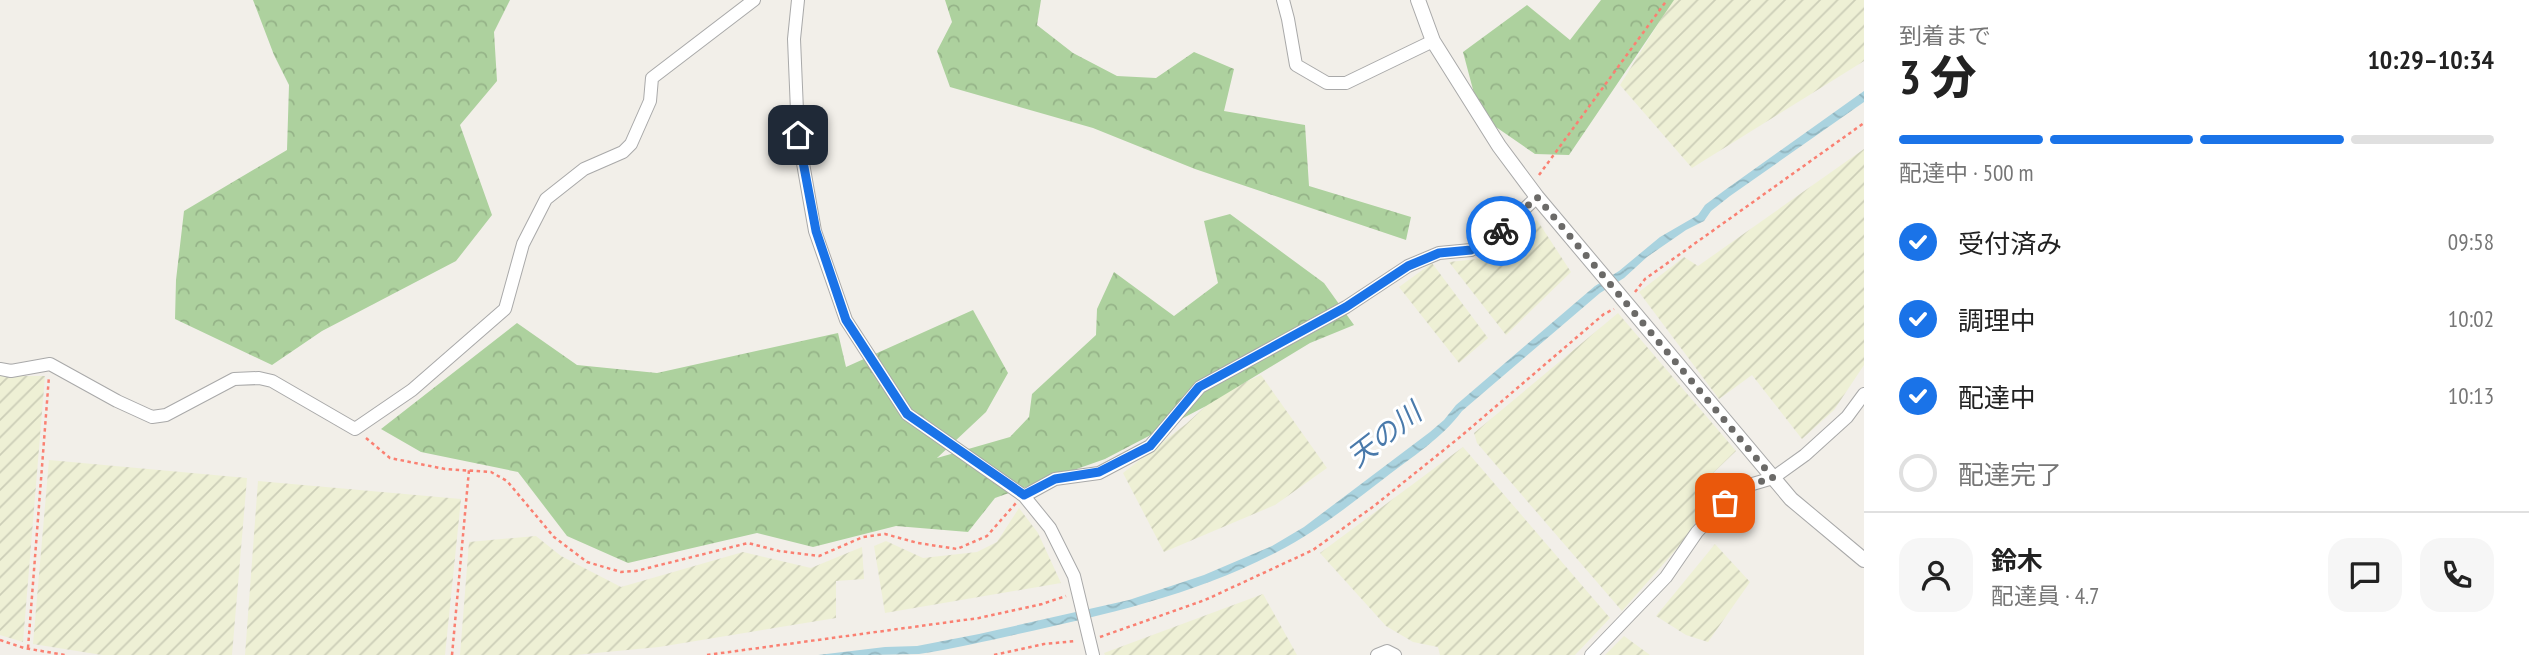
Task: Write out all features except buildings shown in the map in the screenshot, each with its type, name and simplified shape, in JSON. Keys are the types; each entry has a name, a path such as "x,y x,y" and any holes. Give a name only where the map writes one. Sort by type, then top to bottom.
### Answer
{"street":[{"path":"0,369 10,371 50,365 152,417 166,415 234,379 272,380 355,429 412,390 505,309 523,244 546,199 584,169 623,152 631,144 650,101 652,78 754,0"},
{"path":"798,0 794,39 798,135 816,231 846,320 907,414 1024,495 1050,528 1074,576 1093,655"},
{"path":"1283,0 1296,65 1327,83 1346,83 1433,41"},
{"path":"1418,0 1433,41 1499,146 1533,192 1791,499 1864,560"},
{"path":"1024,495 1055,479 1099,472 1150,446 1199,387 1346,307 1408,266 1439,253 1471,250 1498,234 1533,192"},
{"path":"1591,655 1666,577 1697,532 1739,488 1773,478 1805,455 1847,417 1864,394"},
{"path":"1377,655 1387,651 1395,655"}],"path":[{"path":"1533,192 1667,0"},
{"path":"994,655 1088,635 1205,600 1313,550 1374,506 1460,437 1604,314 1625,300 1645,279 1864,123"},
{"path":"27,648 50,365"},
{"path":"355,429 390,458 445,469 491,472 507,481 554,537 587,562 621,572 636,571 748,542 779,551 819,556 863,537 885,534 918,543 957,548 988,536 1003,515 1024,495"},
{"path":"452,655 469,470"},
{"path":"707,655 979,618 1079,594"},
{"path":"0,640 65,655"}],"green space":[{"path":"253,0 510,0 494,32 497,81 460,125 492,215 456,261 322,331 272,365 175,319 176,280 184,211 287,150 289,85 274,55"},
{"path":"945,0 1041,0 1037,25 1073,53 1117,76 1156,78 1194,52 1234,69 1224,111 1305,125 1309,186 1411,217 1406,240 1195,169 1093,128 950,87 937,51 952,22"},
{"path":"1601,0 1674,0 1569,155 1535,154 1480,116 1463,52 1527,5 1570,40"},
{"path":"1673,0 1864,0 1864,61 1692,168 1620,85"},
{"path":"1864,149 1864,365 1834,410 1802,439 1752,375 1719,399 1639,292 1684,257 1698,266"},
{"path":"1230,214 1324,283 1354,325 1310,343 1206,406 1105,459 995,498 968,532 896,526 813,547 757,533 628,563 567,536 518,472 421,452 381,429 517,323 577,365 657,373 838,333 846,367 973,310 1008,373 986,412 937,458 1010,437 1029,417 1032,394 1096,335 1097,309 1114,272 1174,316 1218,283 1204,221"},
{"path":"1537,220 1571,272 1506,335 1449,262 1487,258"},
{"path":"1432,263 1488,338 1459,363 1399,287"},
{"path":"1618,313 1736,451 1710,476 1722,489 1701,512 1687,537 1622,611 1477,443 1474,433"},
{"path":"1261,375 1327,468 1275,505 1164,552 1123,473 1186,424 1219,394"},
{"path":"0,376 45,376 23,642 0,635"},
{"path":"1463,447 1610,618 1575,655 1440,655 1438,647 1413,642 1386,626 1320,553"},
{"path":"49,460 247,478 232,655 102,655 33,644"},
{"path":"258,481 461,499 445,655 245,655"},
{"path":"1019,508 1038,533 1061,583 885,613 874,546 886,541 923,558 977,552 997,542"},
{"path":"536,536 561,556 621,587 743,552 811,568 862,547 864,579 836,581 836,618 659,647 575,655 460,655 469,542"},
{"path":"1715,544 1750,582 1708,642 1686,635 1656,616"},
{"path":"1263,594 1297,655 1104,653"},
{"path":"1624,636 1650,655 1605,655"}],"water":[{"path":"1864,91 1864,102 1730,196 1711,211 1704,221 1647,257 1624,278 1600,293 1462,411 1426,447 1333,517 1277,552 1215,580 1150,602 1051,627 919,654 818,655 917,646 1129,600 1204,575 1272,546 1304,527 1430,432 1456,405 1595,286 1619,271 1660,237 1698,215 1705,205 1725,190"}],"way so far":[{"path":"1501,231 1537,197 1773,478 1739,488 1725,503"}],"route":[{"path":"798,135 816,231 846,320 867,354 907,414 1024,495 1055,479 1099,472 1150,446 1199,387 1346,307 1408,266 1439,253 1471,250 1501,231"}],"water label":[{"name":"天の川","path":"1384,434"}]}
